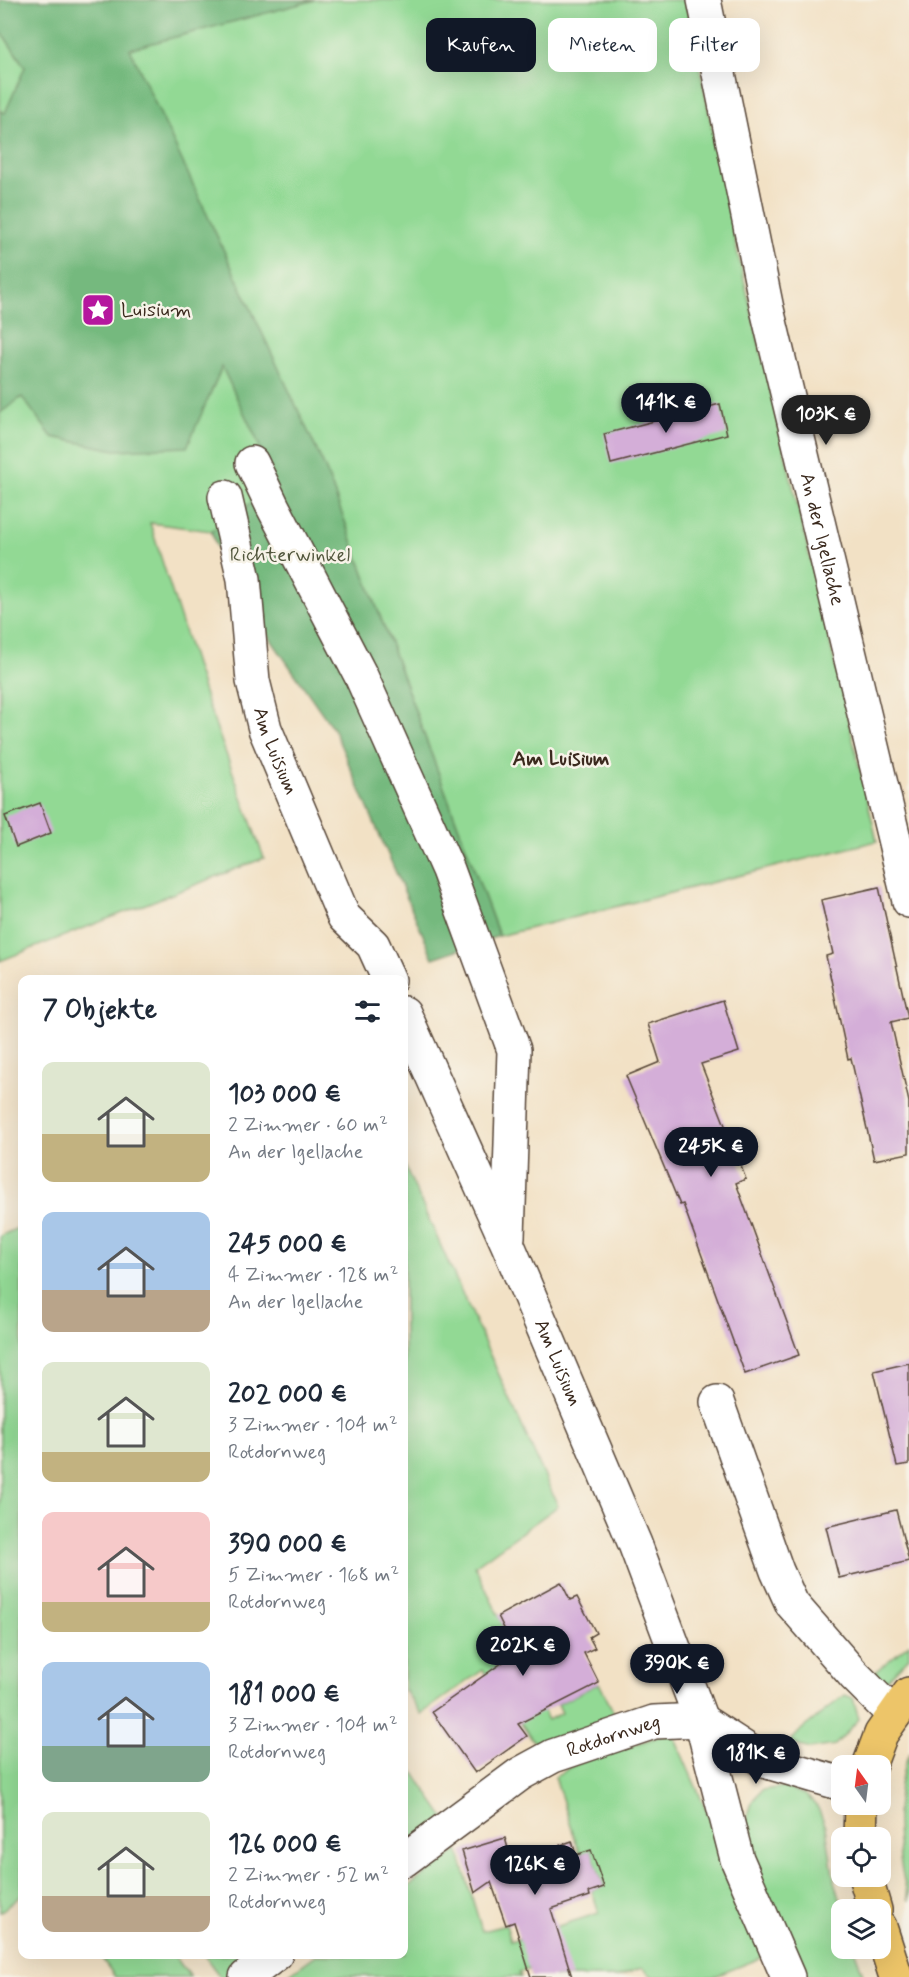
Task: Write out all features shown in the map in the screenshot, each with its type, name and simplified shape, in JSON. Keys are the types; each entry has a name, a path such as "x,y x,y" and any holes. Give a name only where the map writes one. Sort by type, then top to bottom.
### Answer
{"main road":[{"path":"873,1755 881,1734 902,1704"},
{"path":"890,1959 896,1977"}],"street":[{"name":"An der Igellache","path":"704,0 767,309 909,901"},
{"path":"252,463 361,676 448,870 514,1050 508,1245"},
{"name":"Am Luisium","path":"225,497 244,579 252,681 265,729 344,917 373,945 386,975"},
{"name":"Am Luisium","path":"408,1022 508,1245 634,1544 701,1720 737,1859 788,1977"},
{"path":"717,1402 777,1571 792,1604 855,1675 902,1704"},
{"path":"701,1720 764,1761 831,1781"},
{"name":"Rotdornweg","path":"408,1857 520,1774 553,1756 654,1722 701,1720"},
{"path":"246,1977 269,1959"}],"green space":[{"name":"Richterwinkel","path":"0,0 315,0 130,49 325,468 499,936 433,958 334,730 228,578 211,531 241,512 271,483 258,442 222,367 187,447 115,450 52,437 22,397 0,413 0,111 5,113 25,67 0,30"},
{"path":"315,0 686,0 690,18 669,18 669,72 701,72 737,250 877,841 499,936 325,468 129,48"},
{"path":"0,30 67,130 168,254 258,442 271,483 241,512 211,531 150,523 206,699 264,858 0,961"},
{"path":"408,1173 558,1506 475,1566 548,1720 562,1713 558,1704 599,1683 617,1719 542,1753 483,1670 421,1714 408,1695"},
{"path":"18,1228 18,1898 0,1912 0,1236"},
{"path":"909,1644 909,1657 884,1683 866,1679"},
{"path":"845,1695 853,1698 859,1719 835,1745 810,1749 789,1743 802,1729"},
{"path":"672,1732 767,1949 761,1958 713,1977 653,1977 642,1968 616,1977 556,1977 530,1969 519,1972 521,1977 287,1976 310,1959 408,1959 408,1887 458,1850 482,1931 506,1925 511,1941 599,1913 592,1891 604,1886 591,1851 580,1854 555,1777 576,1764"},
{"path":"909,1754 909,1901 899,1855 897,1807"},
{"path":"408,1765 445,1818 408,1844"},
{"path":"783,1787 806,1795 818,1808 826,1827 831,1861 831,1887 837,1887 840,1899 831,1899 831,1959 858,1959 864,1977 798,1977 747,1857 744,1827 753,1800 762,1790"},
{"path":"102,1959 177,1959 190,1977 115,1977"},
{"path":"207,1959 254,1959 229,1977 220,1977"}],"building":[{"path":"720,404 727,434 611,464 604,434"},
{"path":"40,803 51,833 16,847 5,816"},
{"path":"879,887 908,1018 891,1022 909,1102 909,1153 874,1160 851,1058 848,1059 826,956 833,954 821,900"},
{"path":"723,1000 739,1052 701,1064 746,1179 736,1183 799,1355 745,1374 683,1204 680,1205 626,1076 660,1062 648,1024"},
{"path":"909,1363 909,1464 897,1466 874,1371"},
{"path":"896,1510 909,1561 839,1578 826,1527"},
{"path":"561,1582 570,1600 577,1597 596,1633 589,1637 595,1648 584,1653 599,1683 518,1724 527,1736 475,1773 432,1712 516,1653 498,1616"},
{"path":"505,1838 512,1862 572,1841 576,1855 591,1850 604,1887 589,1892 590,1896 551,1909 572,1977 531,1977 514,1922 506,1925 491,1882 475,1893 462,1851"}],"place":[{"name":"Luisium","path":"98,310"}],"district":[{"name":"Am Luisium","path":"561,759"}]}
